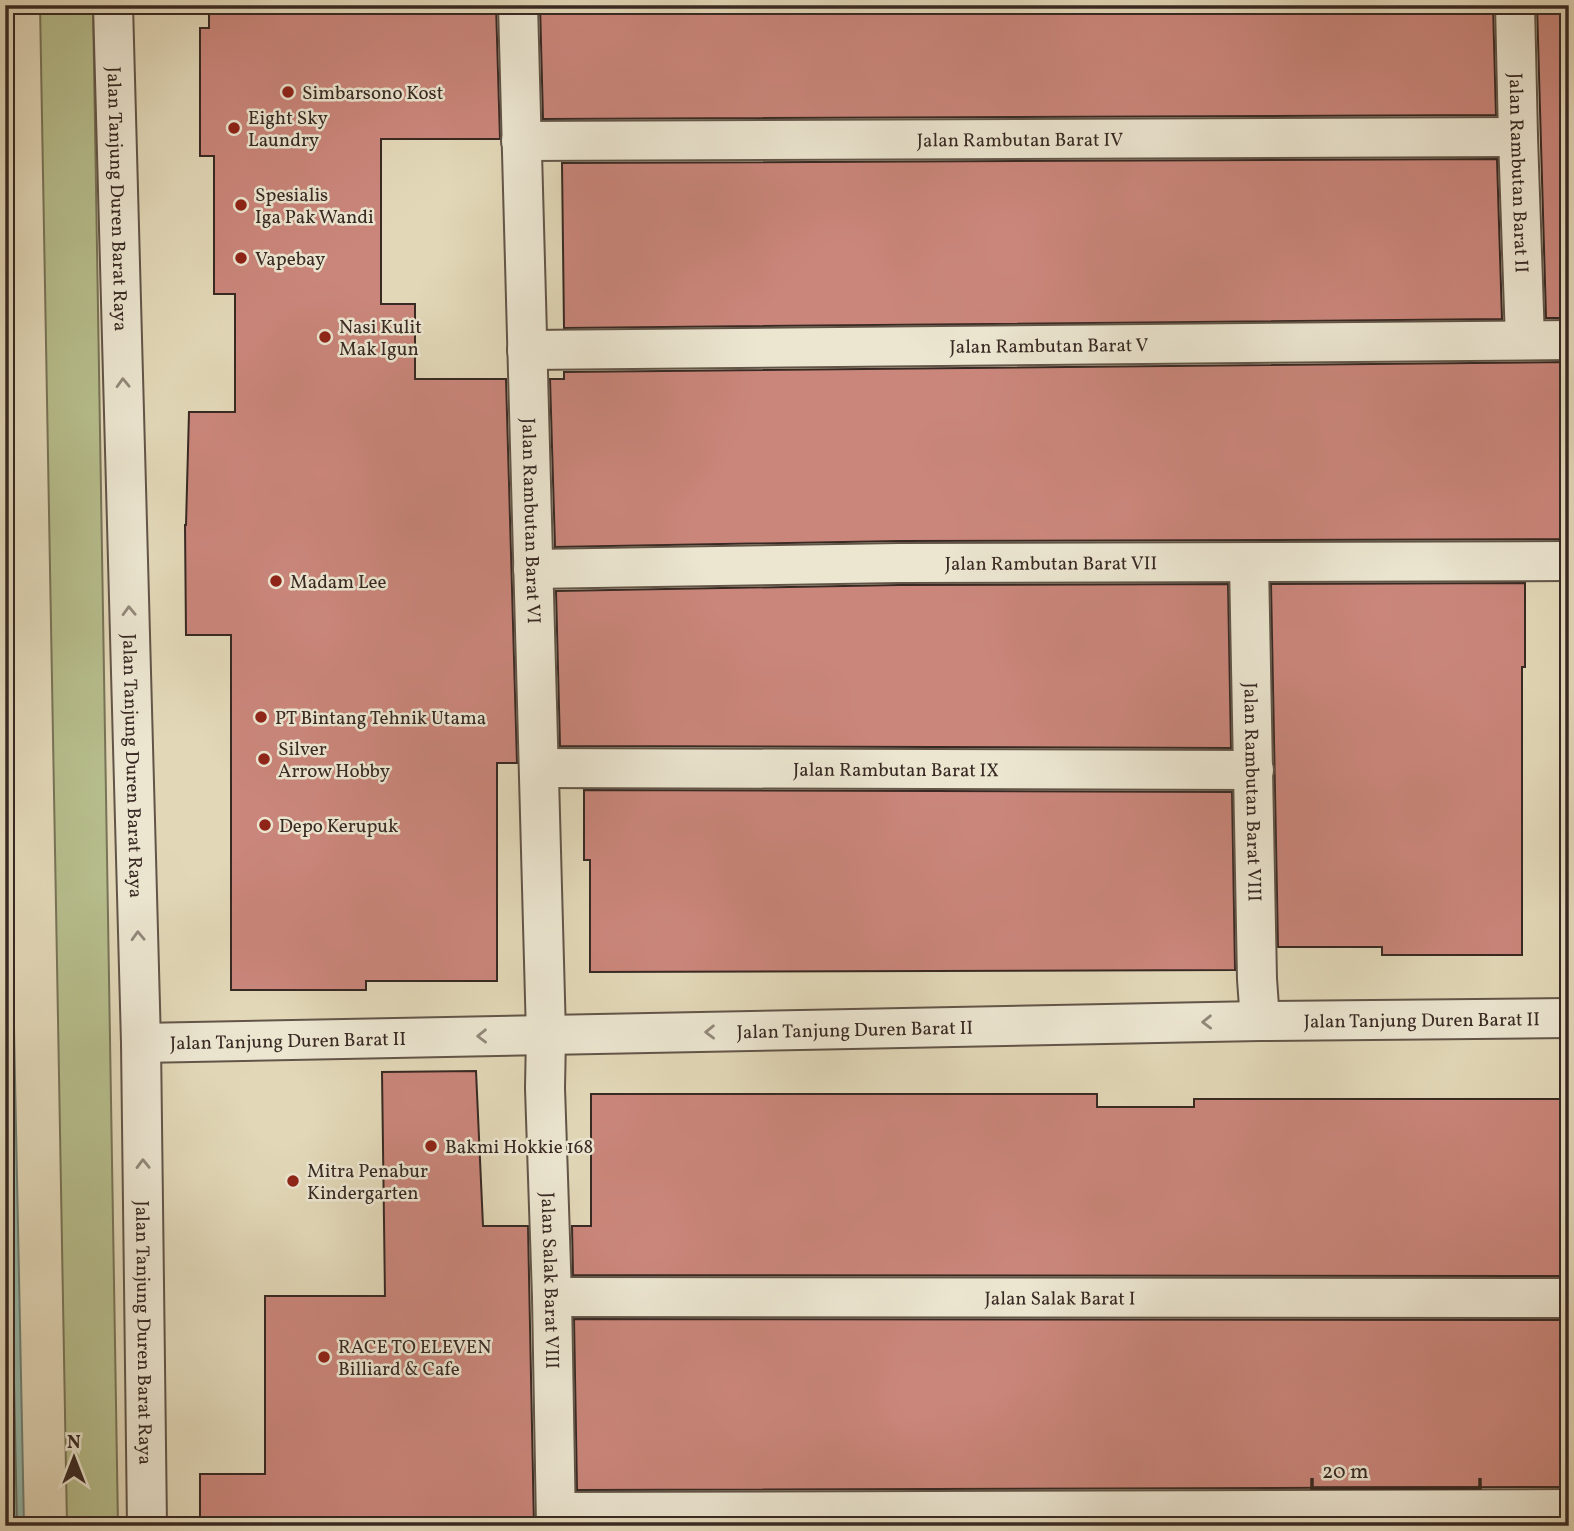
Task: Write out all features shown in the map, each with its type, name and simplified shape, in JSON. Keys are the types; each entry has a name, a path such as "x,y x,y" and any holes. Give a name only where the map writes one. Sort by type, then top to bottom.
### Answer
{"street":[{"name":"Jalan Tanjung Duren Barat Raya","path":"113,5 141,1044 147,1526"},
{"name":"Jalan Rambutan Barat VI","path":"518,5 546,1035"},
{"name":"Jalan Rambutan Barat II","path":"1515,5 1525,341"},
{"name":"Jalan Rambutan Barat IV","path":"521,141 1518,137"},
{"name":"Jalan Rambutan Barat V","path":"527,350 1569,340"},
{"name":"Jalan Rambutan Barat VII","path":"533,569 899,563 1569,561"},
{"name":"Jalan Rambutan Barat VIII","path":"1249,563 1260,1021"},
{"name":"Jalan Rambutan Barat IX","path":"539,768 1254,770"},
{"name":"Jalan Tanjung Duren Barat II","path":"141,1044 1260,1021 1569,1018"},
{"name":"Jalan Salak Barat VIII","path":"546,1035 556,1519"},
{"name":"Jalan Salak Barat I","path":"552,1297 1569,1298"},
{"path":"556,1519 1569,1509"}],"shaded area":[{"path":"40,5 93,5 118,1526 67,1526"}],"water":[{"path":"5,579 24,1526 5,1526"}],"building":[{"path":"209,5 496,5 500,139 381,139 381,304 415,304 415,379 506,379 517,763 497,763 497,981 366,981 366,990 231,990 231,635 186,635 185,525 189,412 235,412 235,294 214,294 214,156 200,156 200,28 209,28"},
{"path":"540,5 1493,5 1496,115 543,119"},
{"path":"1537,5 1569,5 1569,318 1546,318"},
{"path":"1497,159 1502,319 564,328 562,163"},
{"path":"1569,362 1569,539 899,541 555,547 550,379 564,379 564,372"},
{"path":"1525,583 1525,667 1522,667 1522,955 1382,955 1382,947 1278,947 1271,584"},
{"path":"1228,584 1231,748 560,746 556,591 899,585"},
{"path":"584,790 1232,792 1235,970 590,972 590,860 584,860"},
{"path":"476,1071 483,1226 528,1226 534,1526 200,1526 200,1474 265,1474 265,1296 385,1296 382,1072"},
{"path":"591,1094 1097,1094 1097,1107 1194,1107 1194,1099 1569,1099 1569,1276 573,1275 572,1226 591,1226"},
{"path":"574,1319 1569,1320 1569,1399 1561,1399 1561,1487 577,1490"}],"place":[{"name":"Simbarsono Kost","path":"288,92"},
{"name":"Eight Sky Laundry","path":"234,128"},
{"name":"Spesialis Iga Pak Wandi","path":"241,205"},
{"name":"Vapebay","path":"241,258"},
{"name":"Nasi Kulit Mak Igun","path":"325,337"},
{"name":"Madam Lee","path":"276,581"},
{"name":"PT Bintang Tehnik Utama","path":"261,717"},
{"name":"Silver Arrow Hobby","path":"264,759"},
{"name":"Depo Kerupuk","path":"265,825"},
{"name":"Bakmi Hokkie 168","path":"431,1146"},
{"name":"Mitra Penabur Kindergarten","path":"293,1181"},
{"name":"RACE TO ELEVEN Billiard & Cafe","path":"324,1357"}]}
